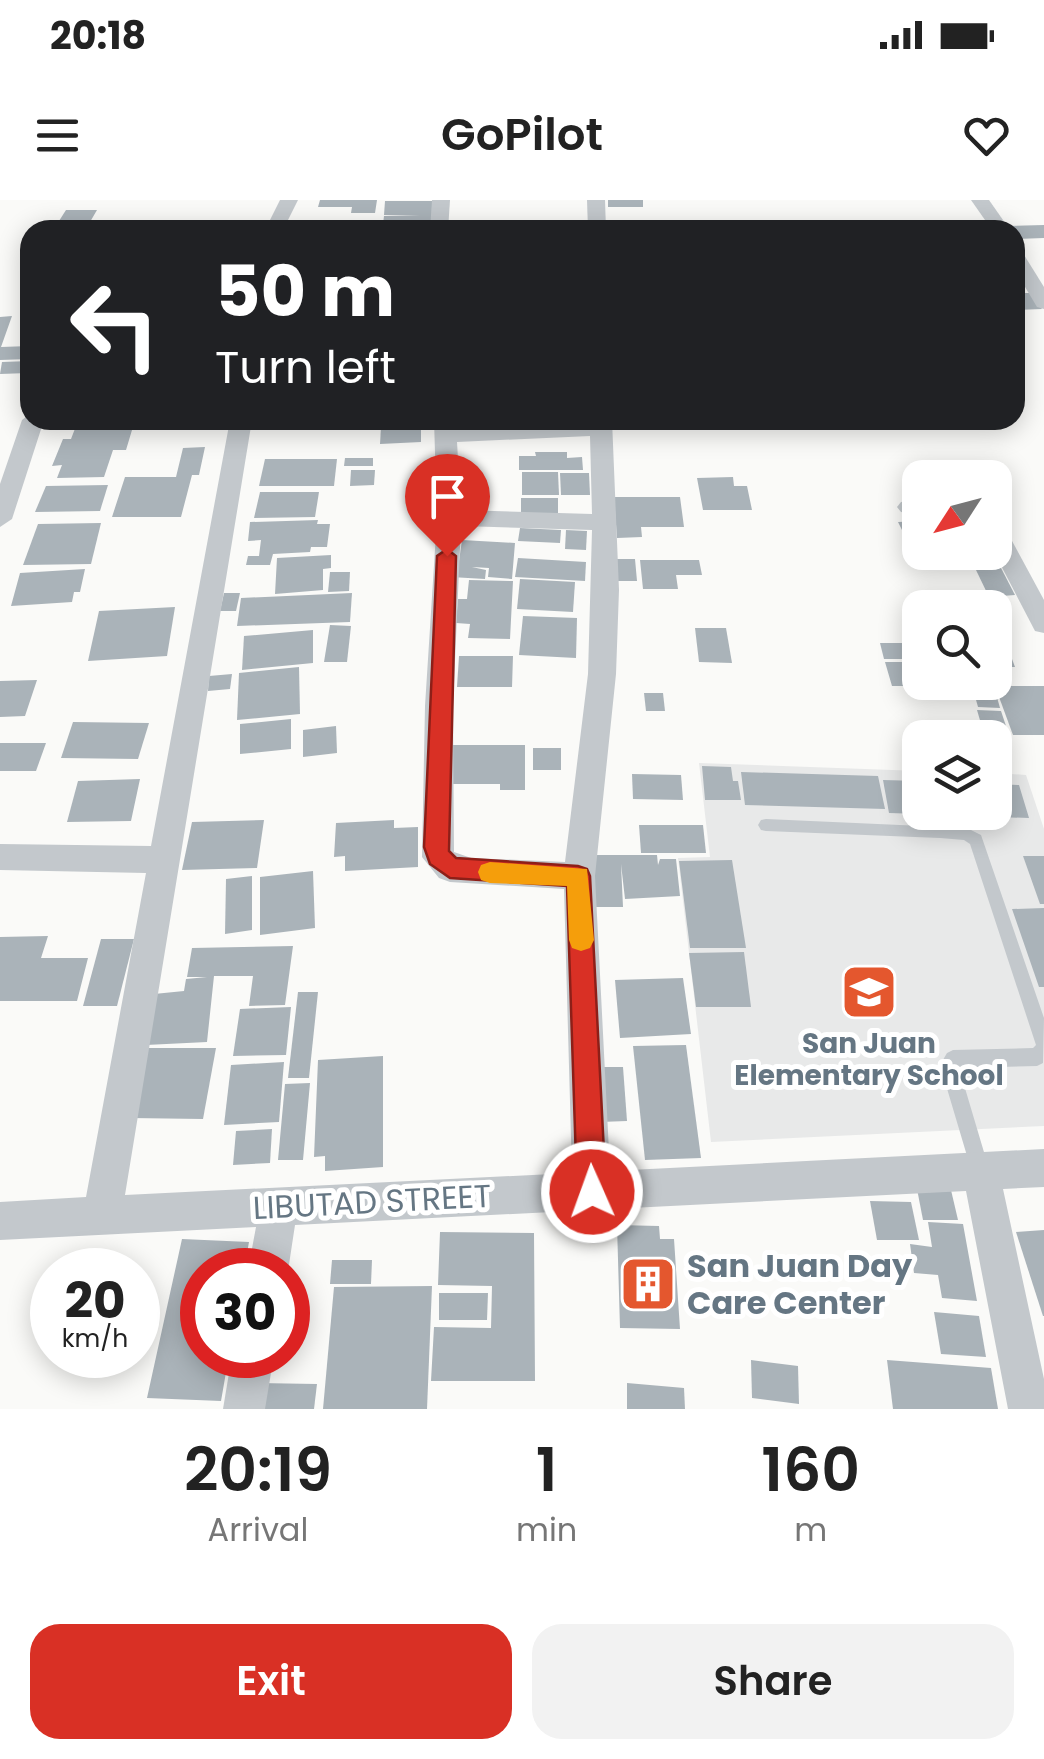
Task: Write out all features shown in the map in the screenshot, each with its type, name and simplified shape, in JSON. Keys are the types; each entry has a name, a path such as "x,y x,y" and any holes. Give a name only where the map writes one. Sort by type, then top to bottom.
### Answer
{"street":[{"path":"123,220 139,200"},
{"path":"1025,271 1044,303"},
{"path":"0,518 29,430"},
{"path":"102,1215 239,430"},
{"path":"445,430 449,518 439,706 438,857 450,868 470,872 578,876"},
{"path":"592,1192 578,876 602,674 605,522 601,430"},
{"path":"449,518 605,522"},
{"path":"1012,564 1044,624"},
{"path":"0,856 166,860"},
{"name":"LIBUTAD STREET","path":"0,1221 1044,1168"},
{"path":"981,1173 1029,1409"},
{"path":"272,1248 279,1207"},
{"path":"244,1409 250,1378"}],"lane":[{"path":"766,825 954,833 976,840 1044,1046 1037,1057 953,1059 950,1065 981,1173"}],"shaded area":[{"name":"San Juan Elementary School","path":"699,763 902,770 902,830 1012,830 1012,774 1026,775 1044,829 1044,1126 711,1142 678,858 710,857"}],"building":[{"path":"320,200 377,200 375,213 351,213 352,207 318,207"},
{"path":"608,200 643,200 643,207 608,207"},
{"path":"385,201 432,201 432,220 384,220 384,216 420,216 384,215"},
{"path":"66,210 97,210 91,220 60,220"},
{"path":"1025,225 1044,225 1044,238 1025,239"},
{"path":"1025,293 1030,293 1042,309 1025,310"},
{"path":"12,316 1,347 20,346 20,359 0,360 0,317"},
{"path":"20,361 20,373 0,374 2,362"},
{"path":"74,430 132,430 126,450 113,450 104,477 57,478 62,465 52,466 63,439 71,439"},
{"path":"381,430 421,430 421,442 380,444"},
{"path":"205,447 199,475 192,475 181,517 112,517 125,477 176,477 183,448"},
{"path":"535,452 567,452 567,458 582,457 583,470 519,470 519,456 536,456"},
{"path":"345,458 373,458 373,466 344,466"},
{"path":"265,459 337,459 334,486 259,486"},
{"path":"351,470 375,470 374,485 350,486"},
{"path":"522,472 558,472 559,495 522,495"},
{"path":"560,473 589,473 590,495 561,495"},
{"path":"733,477 734,486 747,486 752,510 703,510 697,478"},
{"path":"108,485 100,511 35,512 46,486"},
{"path":"260,492 319,492 315,517 254,518"},
{"path":"614,497 680,497 684,527 641,527 642,537 617,538"},
{"path":"521,498 558,498 558,513 521,514"},
{"path":"318,520 317,524 330,524 327,547 273,554 270,565 246,565 248,556 259,556 261,540 248,541 250,522"},
{"path":"101,523 91,564 23,565 38,524"},
{"path":"520,528 561,530 560,543 518,541"},
{"path":"566,530 587,531 586,550 565,549"},
{"path":"462,540 515,543 512,579 488,577 489,568 472,567 486,570 485,579 451,577 458,568"},
{"path":"331,555 331,568 323,569 323,590 275,594 277,558"},
{"path":"518,558 586,562 585,581 515,577"},
{"path":"614,559 635,559 637,581 616,581"},
{"path":"640,560 699,560 702,575 676,575 678,589 643,589"},
{"path":"85,569 80,592 74,592 72,602 11,606 20,573"},
{"path":"976,570 1002,570 1015,595 1012,590 986,590"},
{"path":"330,572 350,572 349,591 328,592"},
{"path":"520,579 575,582 573,612 517,609"},
{"path":"469,580 513,581 510,639 468,638 470,624 456,623 458,599 467,599"},
{"path":"224,593 240,593 236,611 220,611"},
{"path":"352,593 350,622 237,626 241,598"},
{"path":"175,607 167,656 88,661 99,611"},
{"path":"523,616 577,618 576,658 519,655"},
{"path":"330,625 351,626 347,662 324,662"},
{"path":"695,628 726,628 732,663 699,662"},
{"path":"313,630 313,663 242,670 244,636"},
{"path":"880,643 902,643 902,659 884,659"},
{"path":"459,656 513,656 512,687 457,687"},
{"path":"885,662 902,662 902,686 892,686"},
{"path":"299,667 300,714 237,720 239,673"},
{"path":"232,674 230,689 208,691 209,676"},
{"path":"37,680 25,716 0,717 0,681"},
{"path":"1012,686 1044,686 1044,735 1013,735 1012,720 1007,720 1000,700 1012,700"},
{"path":"644,693 663,693 665,711 646,711"},
{"path":"976,700 998,700 1000,708 978,707"},
{"path":"977,710 1001,711 1004,720 980,720"},
{"path":"291,719 291,749 240,754 240,724"},
{"path":"73,722 149,723 138,759 61,758"},
{"path":"336,726 337,753 303,757 303,730"},
{"path":"0,743 46,743 36,771 0,771"},
{"path":"453,745 525,745 525,790 500,790 500,784 452,784"},
{"path":"533,748 561,748 561,770 533,770"},
{"path":"702,766 731,767 741,800 705,800"},
{"path":"741,772 878,776 885,809 745,805"},
{"path":"632,774 681,775 683,800 633,799"},
{"path":"140,779 131,821 67,822 78,781"},
{"path":"883,780 902,781 902,813 889,813"},
{"path":"1012,785 1019,785 1029,818 1012,818"},
{"path":"264,820 257,868 182,870 192,822"},
{"path":"394,820 394,828 418,827 418,867 345,871 345,856 334,857 336,823"},
{"path":"639,825 703,825 706,853 641,853"},
{"path":"590,855 657,855 658,865 660,859 676,859 680,896 625,899 621,864 623,907 592,907"},
{"path":"1023,856 1044,856 1044,904 1040,904"},
{"path":"732,860 746,948 690,948 679,861"},
{"path":"313,871 315,928 260,935 260,877"},
{"path":"252,876 252,930 225,934 226,879"},
{"path":"1044,908 1044,987 1039,987 1012,909"},
{"path":"48,936 41,958 88,958 77,1001 0,1001 0,937"},
{"path":"101,939 134,939 117,1006 83,1006"},
{"path":"293,946 285,1005 249,1006 253,976 214,976 207,1042 146,1045 154,994 184,991 186,979 207,977 187,977 192,948"},
{"path":"744,952 751,1007 696,1007 689,953"},
{"path":"683,978 691,1034 620,1038 615,980"},
{"path":"298,992 318,992 309,1078 288,1078"},
{"path":"291,1007 286,1055 233,1056 240,1009"},
{"path":"686,1045 701,1158 645,1160 633,1046"},
{"path":"146,1048 216,1048 203,1119 130,1118"},
{"path":"383,1056 383,1167 325,1171 325,1156 314,1157 318,1060"},
{"path":"284,1062 279,1122 224,1125 231,1065"},
{"path":"596,1067 623,1067 627,1121 600,1122"},
{"path":"310,1083 303,1160 278,1160 285,1084"},
{"path":"272,1129 270,1163 233,1165 236,1131"},
{"path":"917,1189 951,1190 958,1220 923,1220"},
{"path":"870,1201 911,1202 919,1240 877,1240"},
{"path":"928,1222 963,1224 977,1301 942,1298 938,1275 914,1273 910,1244 932,1247"},
{"name":"San Juan Day Care Center","path":"617,1225 659,1226 660,1239 674,1239 680,1329 620,1328"},
{"path":"1044,1230 1044,1316 1043,1316 1016,1232"},
{"path":"440,1232 534,1233 535,1381 431,1381 434,1327 491,1328 492,1286 438,1285"},
{"path":"182,1239 249,1242 248,1248 180,1248"},
{"path":"180,1248 180,1378 225,1378 221,1401 147,1398 151,1378 160,1378 160,1339"},
{"path":"332,1260 372,1260 371,1284 330,1284"},
{"path":"432,1286 427,1409 323,1409 334,1287"},
{"path":"439,1293 488,1293 487,1320 439,1320"},
{"path":"934,1312 979,1316 986,1357 941,1354"},
{"path":"751,1360 798,1366 799,1404 752,1398"},
{"path":"887,1360 991,1368 998,1409 893,1409"},
{"path":"257,1383 317,1384 314,1409 253,1409"},
{"path":"627,1383 684,1388 685,1409 627,1409"}],"slow traffic":[{"path":"490,872 578,876 581,940"}],"place":[{"name":"San Juan Elementary School","path":"869,992"},
{"name":"San Juan Day Care Center","path":"648,1284"}],"route":[{"path":"447,556 439,706 438,857 450,868 470,872 578,876 592,1192"}]}
